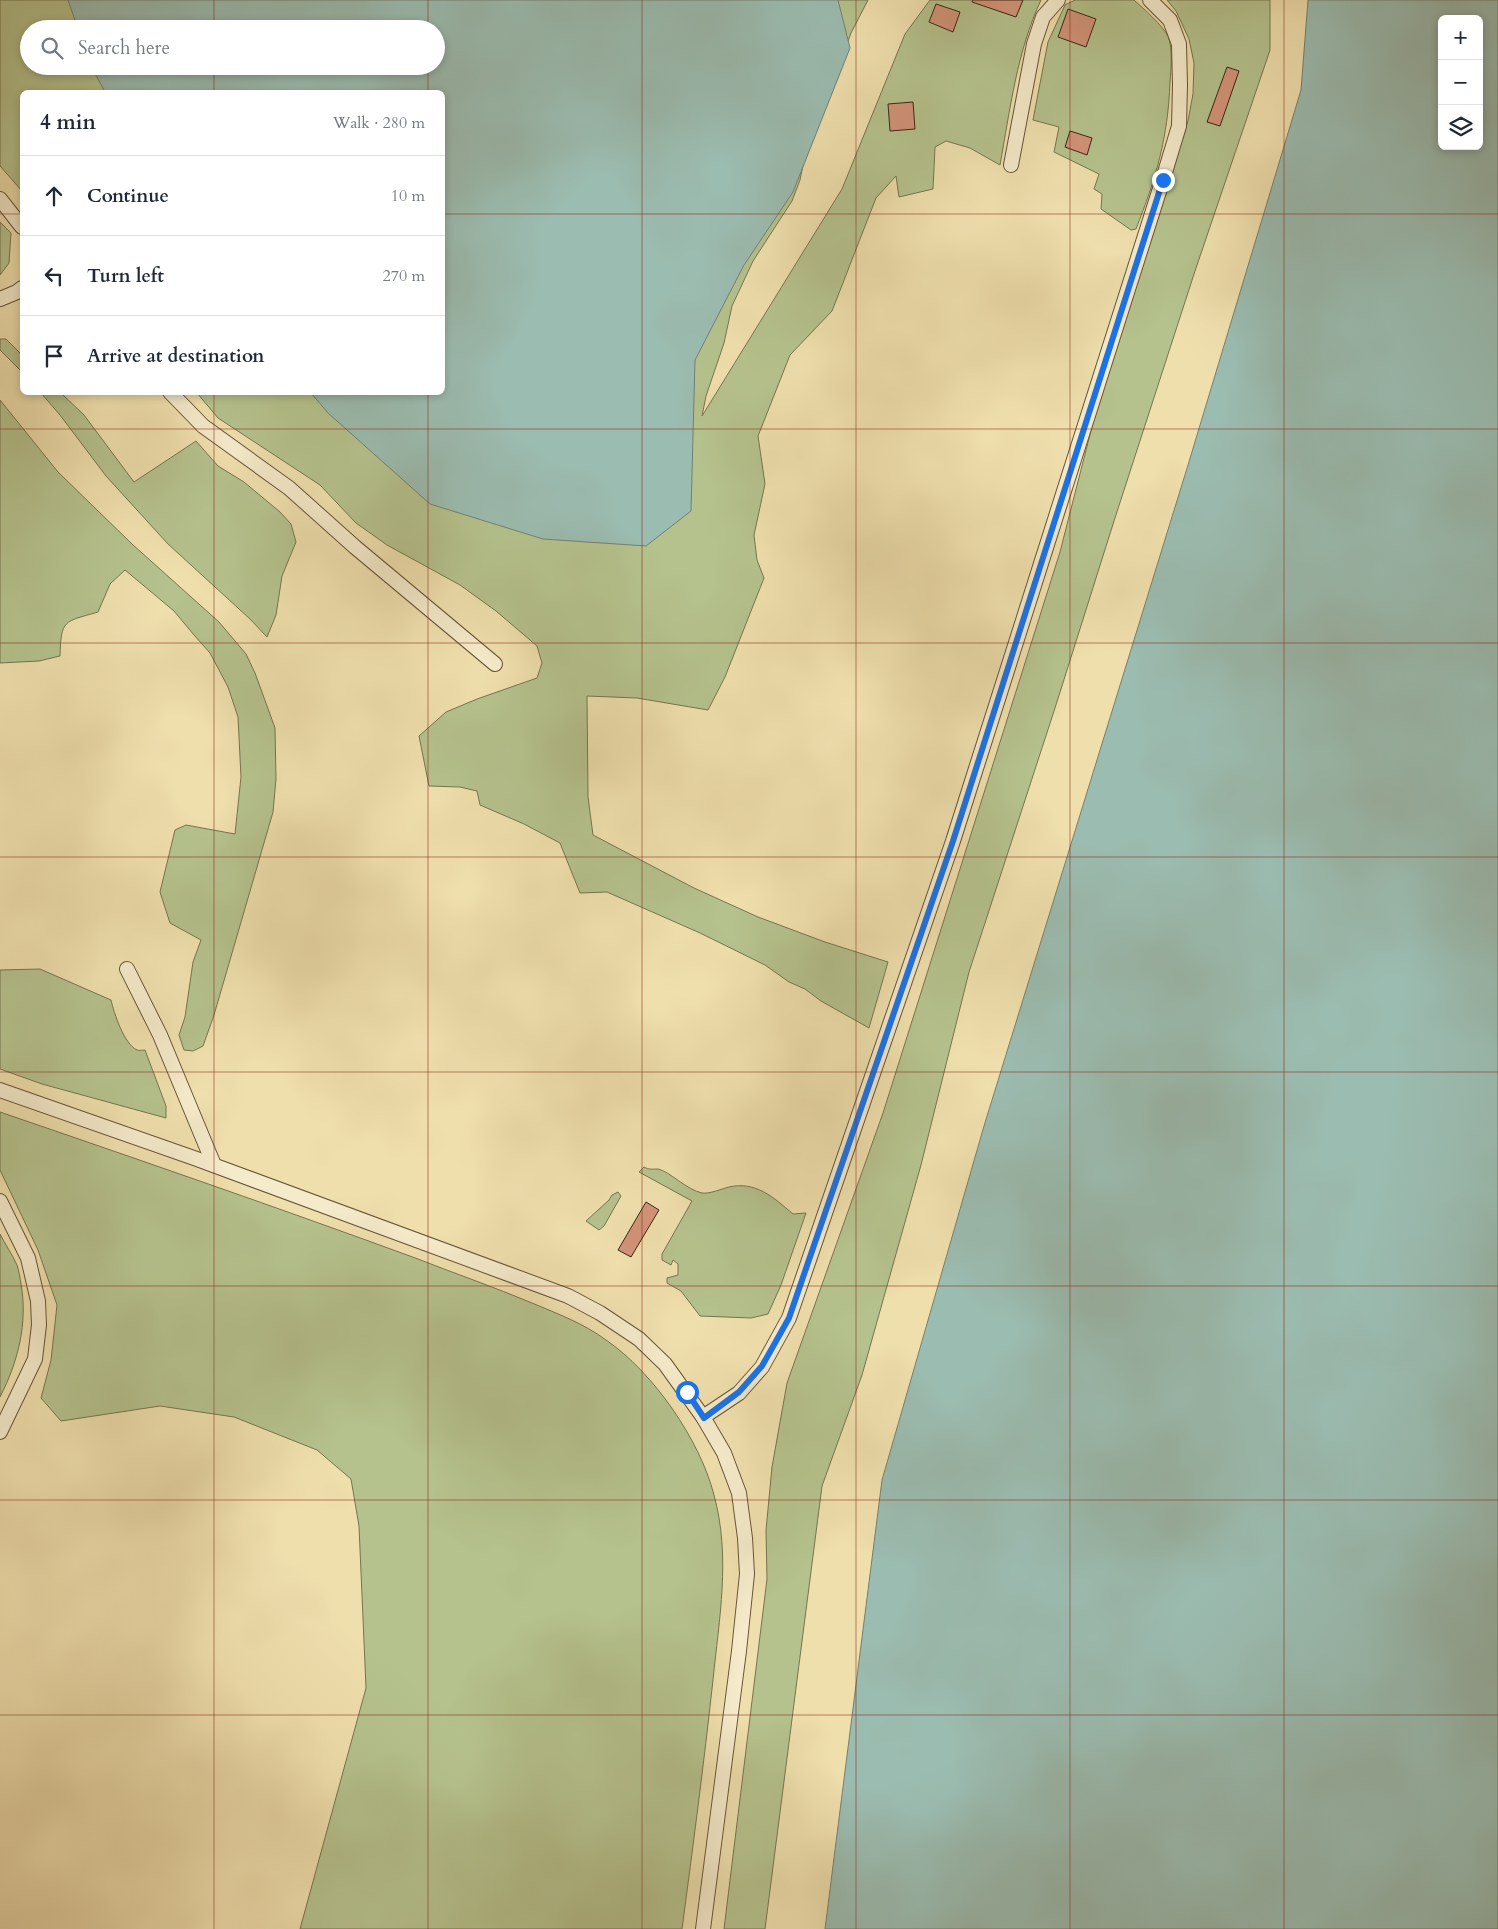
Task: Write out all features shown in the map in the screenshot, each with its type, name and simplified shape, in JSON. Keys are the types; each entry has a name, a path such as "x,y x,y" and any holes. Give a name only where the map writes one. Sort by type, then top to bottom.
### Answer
{"lane":[{"path":"1012,164 1034,44 1043,17 1058,0"},
{"path":"704,1418 739,1392 762,1366 789,1318 953,841 1163,180 1179,126 1179,44 1170,20 1150,0"},
{"path":"0,199 20,224"},
{"path":"0,299 20,290"},
{"path":"173,395 203,426 289,488 495,664"},
{"path":"127,969 160,1035 214,1165"},
{"path":"0,1090 214,1165 568,1296 600,1313 639,1339 665,1364 704,1418 724,1454 739,1493 745,1538 747,1574 737,1670 703,1929"},
{"path":"0,1201 28,1258 38,1301 39,1325 35,1359 0,1432"}],"green space":[{"path":"0,0 868,0 851,33 804,160 800,180 792,201 753,261 732,306 724,343 706,396 702,416 842,189 905,34 930,0 1041,0 1020,60 1000,165 970,148 946,141 935,147 933,189 899,197 896,176 876,198 832,311 790,355 758,436 765,484 754,535 757,560 764,578 725,677 708,710 637,698 587,696 588,797 593,835 694,888 758,917 825,942 888,962 869,1028 821,1001 805,989 789,982 765,965 700,933 607,892 580,893 560,843 524,824 480,805 477,791 460,787 429,786 419,736 446,712 537,678 542,663 537,646 496,611 460,585 387,545 356,523 320,485 218,418 199,395 445,395 445,90 20,90 20,189 0,166"},
{"path":"1075,0 1134,0 1162,27 1170,41 1171,71 1164,140 1155,175 1136,229 1131,230 1101,209 1102,194 1094,189 1099,174 1054,152 1059,127 1033,120 1048,42 1065,5"},
{"path":"1167,0 1270,0 1270,50 1195,271 969,972 921,1165 862,1375 822,1486 765,1929 724,1929 767,1579 766,1530 772,1467 787,1383 883,1113 1060,552 1095,415 1188,121 1193,94 1194,63 1189,39 1176,11"},
{"path":"0,222 11,233 9,263 0,275"},
{"path":"0,339 6,339 20,353 20,370 0,350"},
{"path":"43,395 63,395 84,415 134,482 196,441 218,466 244,482 280,512 291,524 296,542 282,576 276,615 267,637 168,544 106,476"},
{"path":"0,400 58,472 132,544 219,622 246,654 275,728 276,779 273,812 214,1015 203,1046 193,1051 184,1050 179,1035 185,1017 193,962 201,940 170,923 160,892 175,830 186,825 235,834 241,777 238,717 228,687 210,653 174,611 125,570 110,584 98,612 71,621 63,628 60,656 39,661 0,663"},
{"path":"40,969 111,1000 117,1020 132,1047 137,1050 145,1050 166,1106 166,1118 42,1084 0,1069 0,970"},
{"path":"0,1112 366,1240 551,1311 579,1324 606,1340 641,1370 657,1389 686,1430 698,1452 714,1495 722,1541 723,1565 718,1634 682,1929 300,1929 366,1688 359,1526 351,1479 317,1450 234,1417 160,1406 61,1421 41,1398 51,1360 57,1305 38,1250 0,1170"},
{"path":"644,1167 662,1170 690,1188 702,1193 739,1186 756,1188 771,1196 793,1214 806,1213 781,1285 768,1314 751,1318 700,1316 681,1291 667,1283 667,1278 678,1275 678,1264 673,1260 671,1265 662,1260 662,1254 692,1201 639,1172"},
{"path":"618,1192 621,1196 604,1226 599,1230 586,1221 612,1195"},
{"path":"0,1234 18,1267 23,1299 23,1313 20,1342 12,1370 0,1397"}],"water":[{"path":"68,0 838,0 850,48 793,192 744,265 695,360 691,511 646,546 543,539 430,504 328,413 313,395 445,395 445,90 104,90 96,75 445,75 445,20 75,20"},
{"path":"1308,0 1498,0 1498,1929 825,1929 882,1480 984,1126 1188,465 1301,90"}],"building":[{"path":"973,0 1023,0 1016,17 972,2"},
{"path":"936,4 960,12 953,32 929,22"},
{"path":"1068,9 1096,19 1086,47 1058,37"},
{"path":"1227,67 1239,71 1220,126 1207,122"},
{"path":"913,102 915,129 890,131 888,104"},
{"path":"1070,131 1092,138 1087,155 1065,147"},
{"path":"646,1202 659,1210 631,1257 618,1250"}],"route":[{"path":"687,1392 704,1418 739,1392 762,1366 789,1318 953,841 1163,180"}]}
